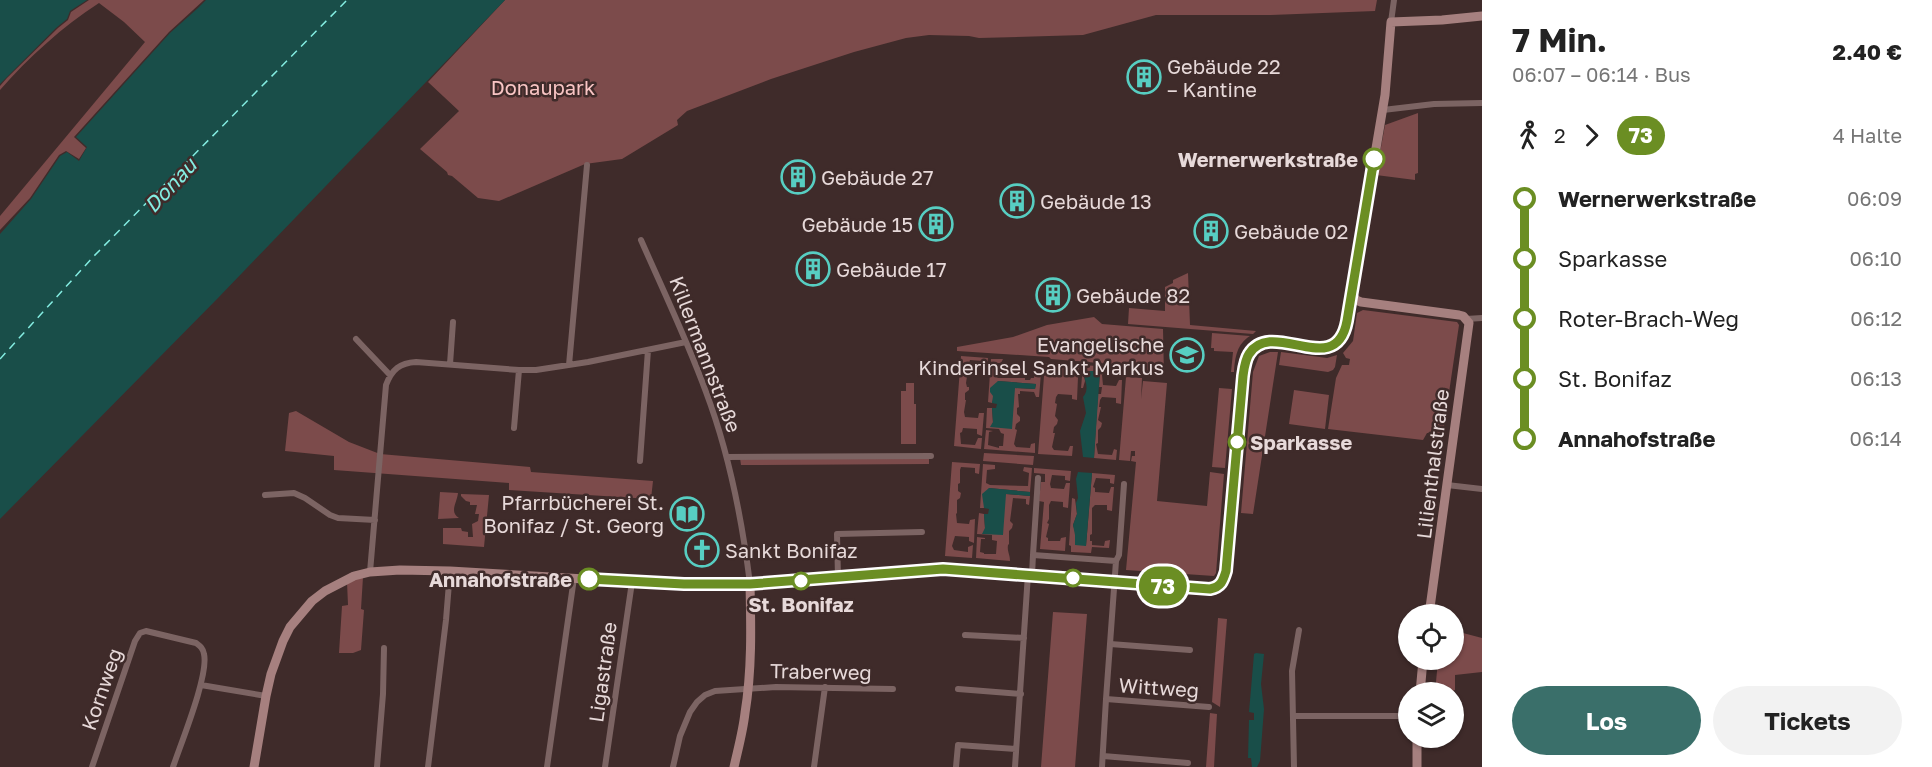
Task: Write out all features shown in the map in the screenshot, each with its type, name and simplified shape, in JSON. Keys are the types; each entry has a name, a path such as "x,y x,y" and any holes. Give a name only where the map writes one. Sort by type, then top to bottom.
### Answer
{"street":[{"path":"254,767 266,696 280,648 290,627 312,601 325,591 354,576 370,572 450,571 632,582 750,584 932,569 1216,588 1221,584 1226,571 1243,376 1247,356 1252,350 1266,343 1275,342 1320,348 1335,345 1345,332 1383,110 1394,0"},
{"path":"1391,22 1482,16"},
{"path":"1383,110 1434,104 1482,103"},
{"path":"569,365 587,165"},
{"name":"Killermannstraße","path":"641,240 706,392 727,457 744,535 750,584 751,643 746,712 734,767"},
{"path":"1351,292 1356,300 1361,302 1459,315 1466,319 1482,318"},
{"name":"Lilienthalstraße","path":"1431,604 1469,323 1466,319"},
{"path":"450,364 453,322"},
{"path":"356,339 390,375"},
{"path":"370,572 386,385 394,369 408,362 536,370 686,342"},
{"path":"639,461 648,350"},
{"path":"514,428 519,370"},
{"path":"727,457 931,456"},
{"path":"1015,767 1038,478"},
{"path":"1102,767 1114,581 1116,561 1119,555 1124,484"},
{"path":"1447,485 1482,489"},
{"path":"265,495 294,493 338,518 375,520"},
{"path":"838,578 837,534 922,532"},
{"path":"1033,555 1116,561"},
{"path":"428,767 450,571"},
{"path":"546,767 574,578"},
{"name":"Ligastraße","path":"605,767 632,582"},
{"path":"1294,767 1292,671 1299,630"},
{"name":"Kornweg","path":"92,767 135,641 140,633 146,631 196,643 204,652 205,667 201,685 172,767"},
{"path":"965,635 1024,638"},
{"path":"1110,644 1190,650"},
{"path":"376,767 383,693 384,648"},
{"path":"201,685 266,696"},
{"name":"Traberweg","path":"673,767 685,723 697,702 715,690 748,687 893,689"},
{"path":"814,767 825,687"},
{"path":"958,689 1021,694"},
{"name":"Wittweg","path":"1106,699 1209,707"},
{"path":"1293,716 1398,716"},
{"path":"956,767 958,744 1017,749"},
{"path":"1417,748 1417,767"},
{"path":"1103,756 1188,763"}],"green space":[{"path":"89,0 204,0 169,32 74,137 86,148 79,159 66,151 59,155 30,198 0,230 0,216 145,42 99,3 46,43 0,90 0,86 7,78 68,20 71,12"},
{"name":"Donaupark","path":"505,0 1377,0 1375,11 1271,15 1156,15 1083,35 979,38 929,35 906,38 771,79 687,111 677,120 678,125 622,159 585,164 499,201 478,198 420,149 459,111 428,82"},
{"path":"1418,113 1418,173 1415,174 1415,180 1376,175 1385,125"},
{"path":"1188,273 1190,325 1256,331 1253,334 1128,324 1129,308 1165,311 1165,287 1173,283 1173,280"},
{"path":"1363,310 1457,322 1459,325 1443,433 1427,433 1423,440 1328,429 1336,378 1342,365 1349,365 1350,359 1346,358 1343,353 1353,341 1357,313"},
{"path":"1094,317 1102,324 1163,329 1164,376 1135,366 957,351 957,347 1013,337 1047,325"},
{"path":"1212,333 1250,336 1242,343 1238,351 1234,372 1231,372 1233,352 1214,351 1214,348 1211,348"},
{"path":"1278,352 1253,514 1241,513 1253,372 1259,356"},
{"path":"1281,352 1327,358 1337,355 1335,367 1328,372 1279,365"},
{"path":"961,356 988,358 987,367 983,365 983,361 970,360 966,383 969,390 965,393 965,417 978,418 979,413 984,413 982,436 977,434 977,429 963,428 960,433 961,444 975,445 978,438 982,438 981,449 954,446"},
{"path":"991,359 1003,359 1001,363 996,363 995,375 998,378 1025,378 1025,380 1034,378 1035,366 1032,362 1042,362 1039,397 1036,397 1034,392 1020,391 1018,394 1017,414 1020,421 1016,424 1015,429 1017,430 1014,444 1016,447 1030,448 1031,444 1035,443 1035,453 984,449 986,430 993,431 989,432 988,445 999,448 1003,446 1004,434 999,429 986,428 987,408 992,408 991,427 1015,388 1035,389 1036,384 998,381 992,403 988,402"},
{"path":"1045,363 1079,365 1079,374 1075,375 1078,377 1077,400 1072,399 1072,395 1058,394 1055,403 1057,404 1055,416 1058,420 1054,427 1052,447 1054,450 1068,451 1070,446 1073,446 1072,456 1038,454"},
{"path":"1083,365 1123,368 1123,377 1117,375 1117,371 1104,370 1102,375 1103,385 1116,386 1119,380 1122,380 1121,404 1116,403 1116,398 1102,397 1100,400 1098,420 1102,423 1098,430 1098,443 1096,444 1098,454 1112,455 1114,449 1117,450 1116,460 1094,458 1098,394 1101,394 1102,387 1099,387 1100,371 1084,376 1085,381 1081,388"},
{"path":"1126,377 1142,378 1141,399 1143,381 1167,383 1157,501 1207,506 1210,472 1224,474 1214,576 1126,570 1136,462 1131,461 1132,456 1135,456 1135,451 1131,451 1130,461 1119,460"},
{"path":"906,383 914,383 916,444 901,444 901,391 906,391"},
{"path":"1219,388 1232,389 1225,468 1212,467"},
{"path":"1294,390 1329,395 1325,429 1289,424"},
{"path":"296,411 349,442 380,454 530,467 531,472 653,481 651,499 509,490 509,483 334,470 334,456 285,451 289,413"},
{"path":"984,453 1034,456 1033,465 983,461"},
{"path":"929,457 929,464 741,465 740,458"},
{"path":"952,462 980,464 979,474 975,473 975,468 961,467 958,484 958,491 961,493 957,500 957,523 969,524 970,520 975,519 974,543 969,541 969,537 955,536 952,546 954,550 968,552 968,547 973,545 972,558 945,556"},
{"path":"983,464 995,465 995,469 987,470 986,483 990,485 1028,486 1029,473 1023,471 1024,467 1032,468 1030,492 989,488 984,508 980,508"},
{"path":"1034,468 1071,471 1070,481 1065,480 1065,476 1052,475 1051,488 1064,489 1066,483 1070,483 1068,508 1063,507 1063,502 1051,501 1047,523 1049,524 1046,537 1048,541 1060,541 1061,538 1066,537 1065,551 1040,549 1044,502 1039,501 1041,482 1045,482 1045,474 1034,473"},
{"path":"1092,473 1115,475 1114,484 1110,483 1110,479 1096,478 1093,487 1095,492 1109,493 1111,487 1114,487 1112,511 1107,510 1107,505 1095,505 1092,508 1090,541 1092,545 1104,546 1105,541 1110,540 1109,548 1092,547 1091,553 1071,552 1069,545 1072,498 1075,499 1077,514 1073,525 1076,535 1086,546"},
{"path":"440,492 458,493 454,513 459,518 438,519"},
{"path":"461,494 489,495 484,547 443,544 443,528 461,528 462,531 468,532 468,537 473,537 472,524 478,521 479,514 475,514 477,505 470,505 470,502 466,501"},
{"path":"1006,494 1030,496 1029,505 1026,504 1026,499 1013,498 1010,521 1013,524 1009,531 1008,545 1010,561 976,558 977,537 985,538 981,539 980,552 996,554 997,541 992,540 992,535 977,534 979,513 984,514 985,528 982,533"},
{"path":"363,577 361,609 364,610 361,650 353,653 339,653 342,606 348,605 347,582"},
{"path":"1053,612 1087,614 1075,767 1041,767"},
{"path":"1218,618 1227,619 1220,707 1212,702"},
{"path":"1464,633 1482,638 1482,672 1455,675 1455,682 1436,682 1437,670 1464,670"},
{"path":"1210,713 1217,714 1214,767 1206,767"}],"water":[{"path":"0,0 87,0 70,11 67,19 0,84"},
{"name":"Donau","path":"206,0 505,0 218,298 0,519 0,234 31,199 60,156 67,152 79,161 87,147 76,137 170,33"},
{"path":"1087,371 1100,371 1094,458 1083,457 1080,431 1086,413 1083,397 1086,389 1084,376"},
{"path":"998,381 1036,384 1035,389 1015,388 1012,429 990,427 993,422 992,408 996,408 997,404 992,403 993,396 990,388"},
{"path":"1078,472 1092,473 1086,546 1075,545 1073,525 1077,514 1076,479"},
{"path":"989,488 1030,492 1030,496 1006,494 1003,535 982,534 985,528 984,514 988,514 989,509 984,508 982,494"},
{"path":"1254,654 1264,654 1261,684 1264,709 1260,761 1257,767 1252,767 1251,758 1248,758 1249,720 1254,720 1254,713 1249,712"}],"ferry route":[{"path":"0,359 94,256 347,0"}],"bus line":[{"name":"73","path":"589,579 684,584 750,584 943,569 1216,588 1221,584 1226,571 1243,376 1247,356 1259,345 1266,343 1324,348 1335,345 1342,338 1347,321 1374,159"}],"place":[{"name":"Gebäude 22 – Kantine","path":"1144,77"},
{"name":"Wernerwerkstraße","path":"1374,159"},
{"name":"Gebäude 27","path":"798,177"},
{"name":"Gebäude 13","path":"1017,201"},
{"name":"Gebäude 15","path":"936,224"},
{"name":"Gebäude 02","path":"1211,231"},
{"name":"Gebäude 17","path":"813,269"},
{"name":"Gebäude 82","path":"1053,295"},
{"name":"Evangelische Kinderinsel Sankt Markus","path":"1187,355"},
{"name":"Sparkasse","path":"1237,442"},
{"name":"Pfarrbücherei St. Bonifaz / St. Georg","path":"687,514"},
{"name":"Sankt Bonifaz","path":"702,550"},
{"name":"Annahofstraße","path":"589,579"},
{"name":"St. Bonifaz","path":"801,581"}]}
